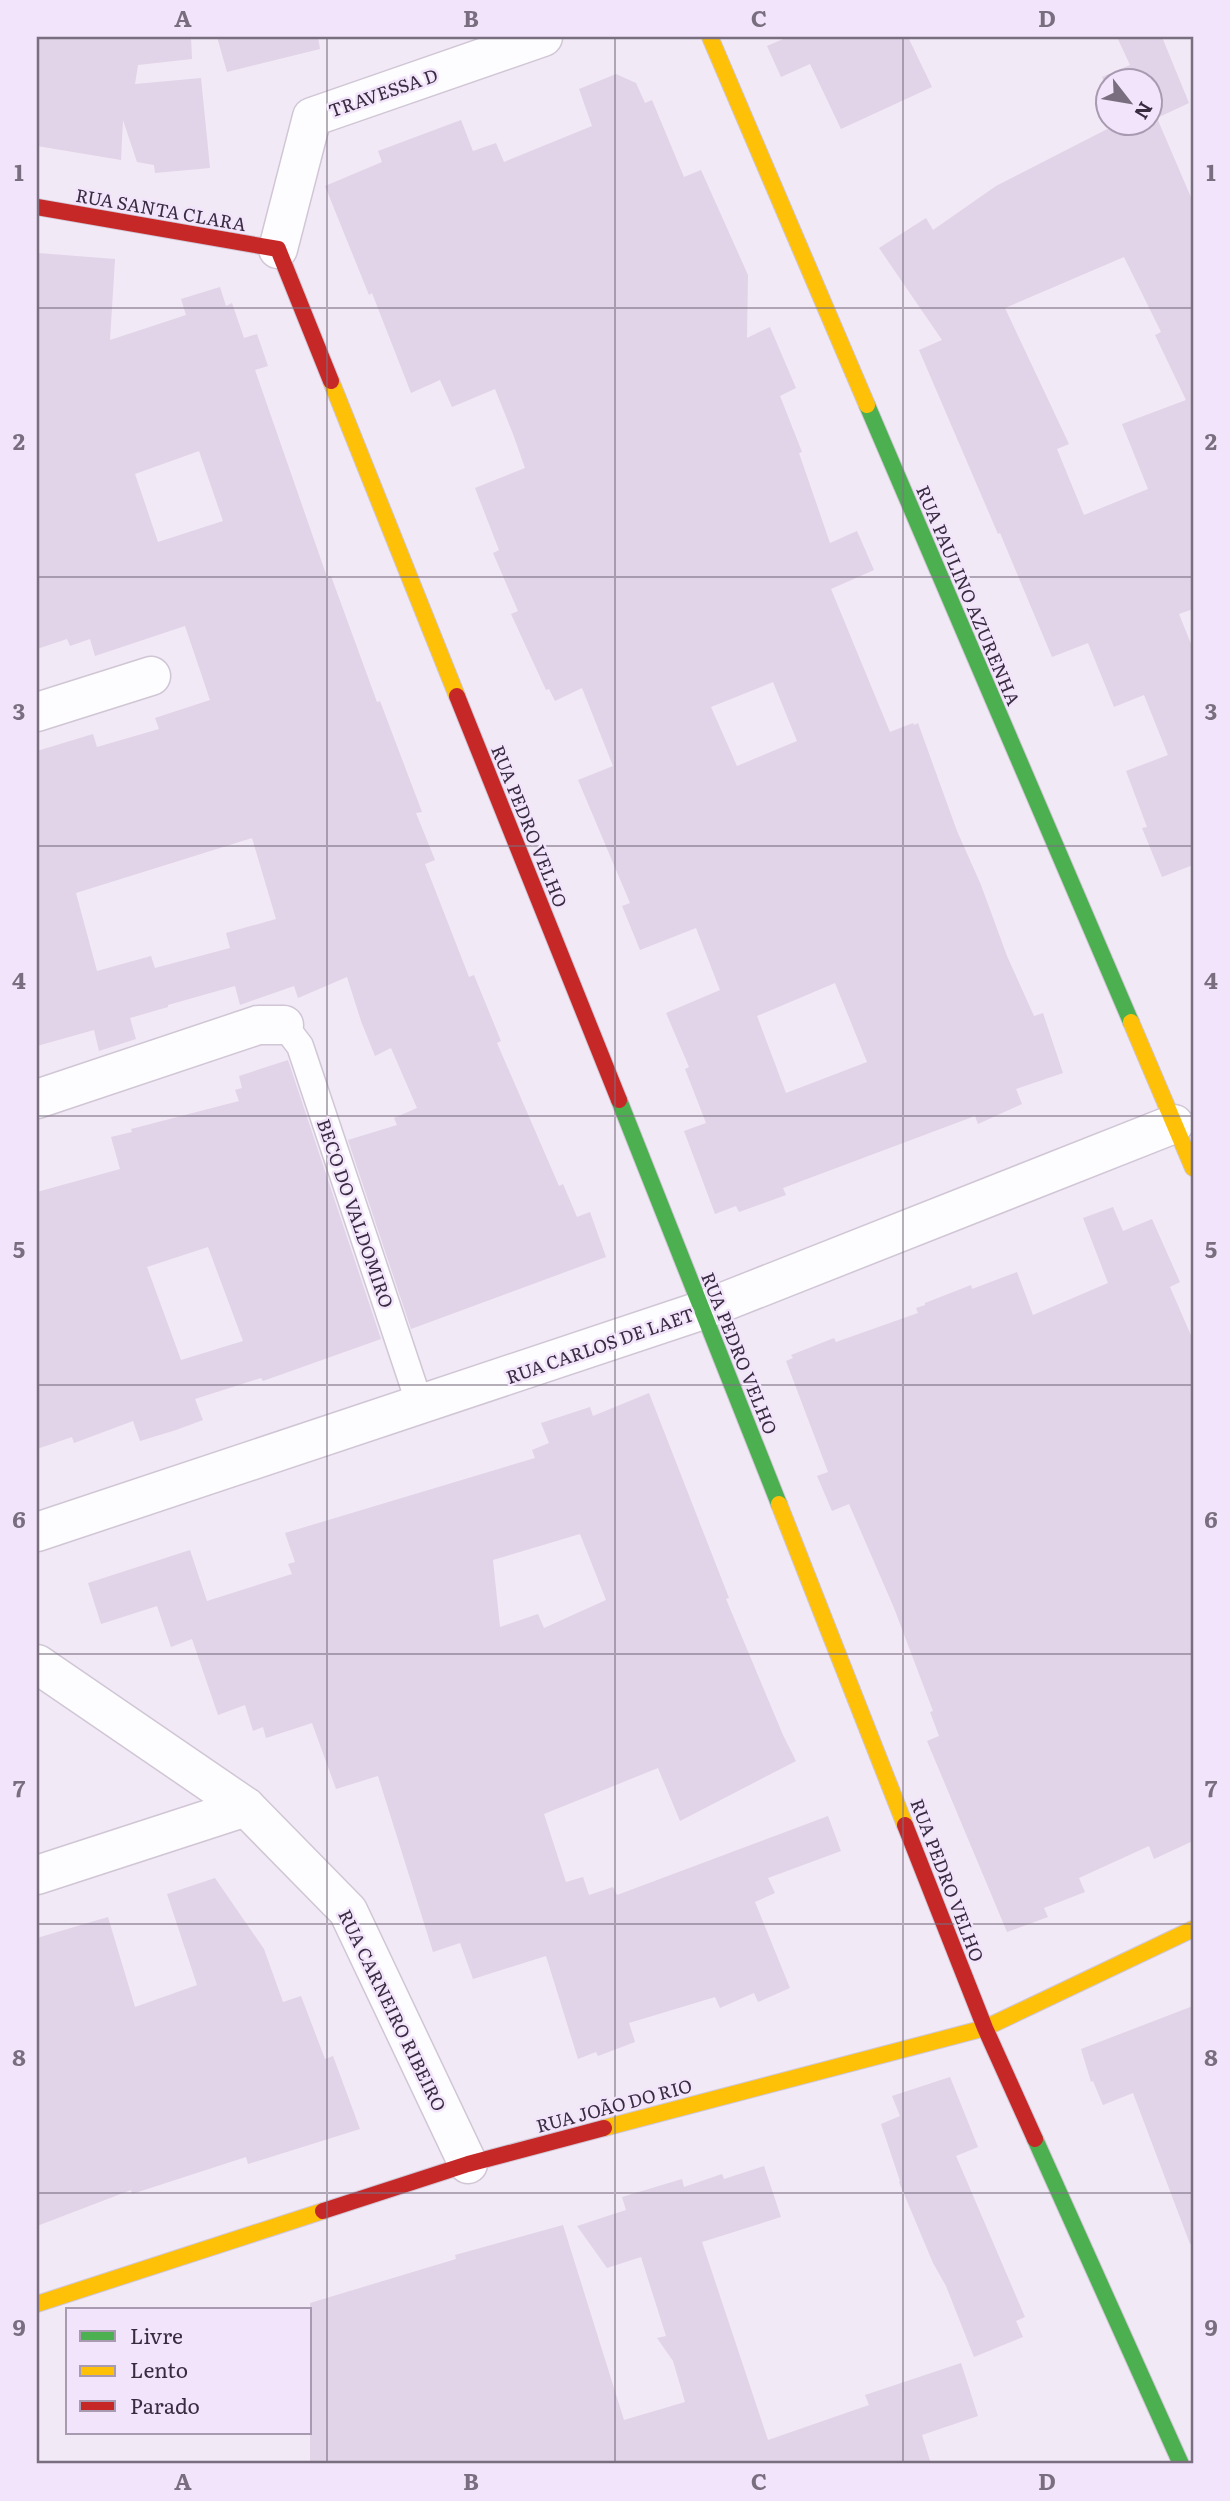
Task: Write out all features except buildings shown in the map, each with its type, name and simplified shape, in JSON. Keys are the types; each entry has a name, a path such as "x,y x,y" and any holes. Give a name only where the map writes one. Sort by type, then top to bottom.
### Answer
{"street":[{"name":"TRAVESSA D","path":"278,249 312,117 543,37"},
{"name":"RUA PAULINO AZURENHA","path":"710,37 1184,1122 1193,1168"},
{"name":"RUA SANTA CLARA","path":"37,207 278,249"},
{"name":"RUA PEDRO VELHO","path":"278,249 703,1310 985,2028 1181,2464"},
{"path":"37,712 151,676"},
{"path":"37,1099 258,1025 284,1026"},
{"name":"RUA CARLOS DE LAET","path":"37,1532 703,1310 1184,1122"},
{"name":"RUA CARNEIRO RIBEIRO","path":"37,1664 246,1807 348,1911 468,2164"},
{"path":"37,1875 246,1807"},
{"name":"RUA JOÃO DO RIO","path":"37,2304 468,2164 985,2028 1193,1929"}],"lane":[{"name":"BECO DO VALDOMIRO","path":"284,1026 300,1046 420,1405"}],"traffic: fast":[{"path":"867,405 1131,1022"},
{"path":"619,1100 779,1504"},
{"path":"1035,2139 1181,2464"}],"traffic: slow":[{"path":"710,37 867,405"},
{"path":"331,381 457,696"},
{"path":"1131,1022 1193,1168"},
{"path":"779,1504 905,1825"},
{"path":"604,2128 985,2028 1193,1929"},
{"path":"37,2304 323,2211"}],"traffic: jam":[{"path":"37,207 278,249 331,381"},
{"path":"457,696 619,1100"},
{"path":"905,1825 985,2028 1035,2139"},
{"path":"323,2211 468,2164 604,2128"}]}
